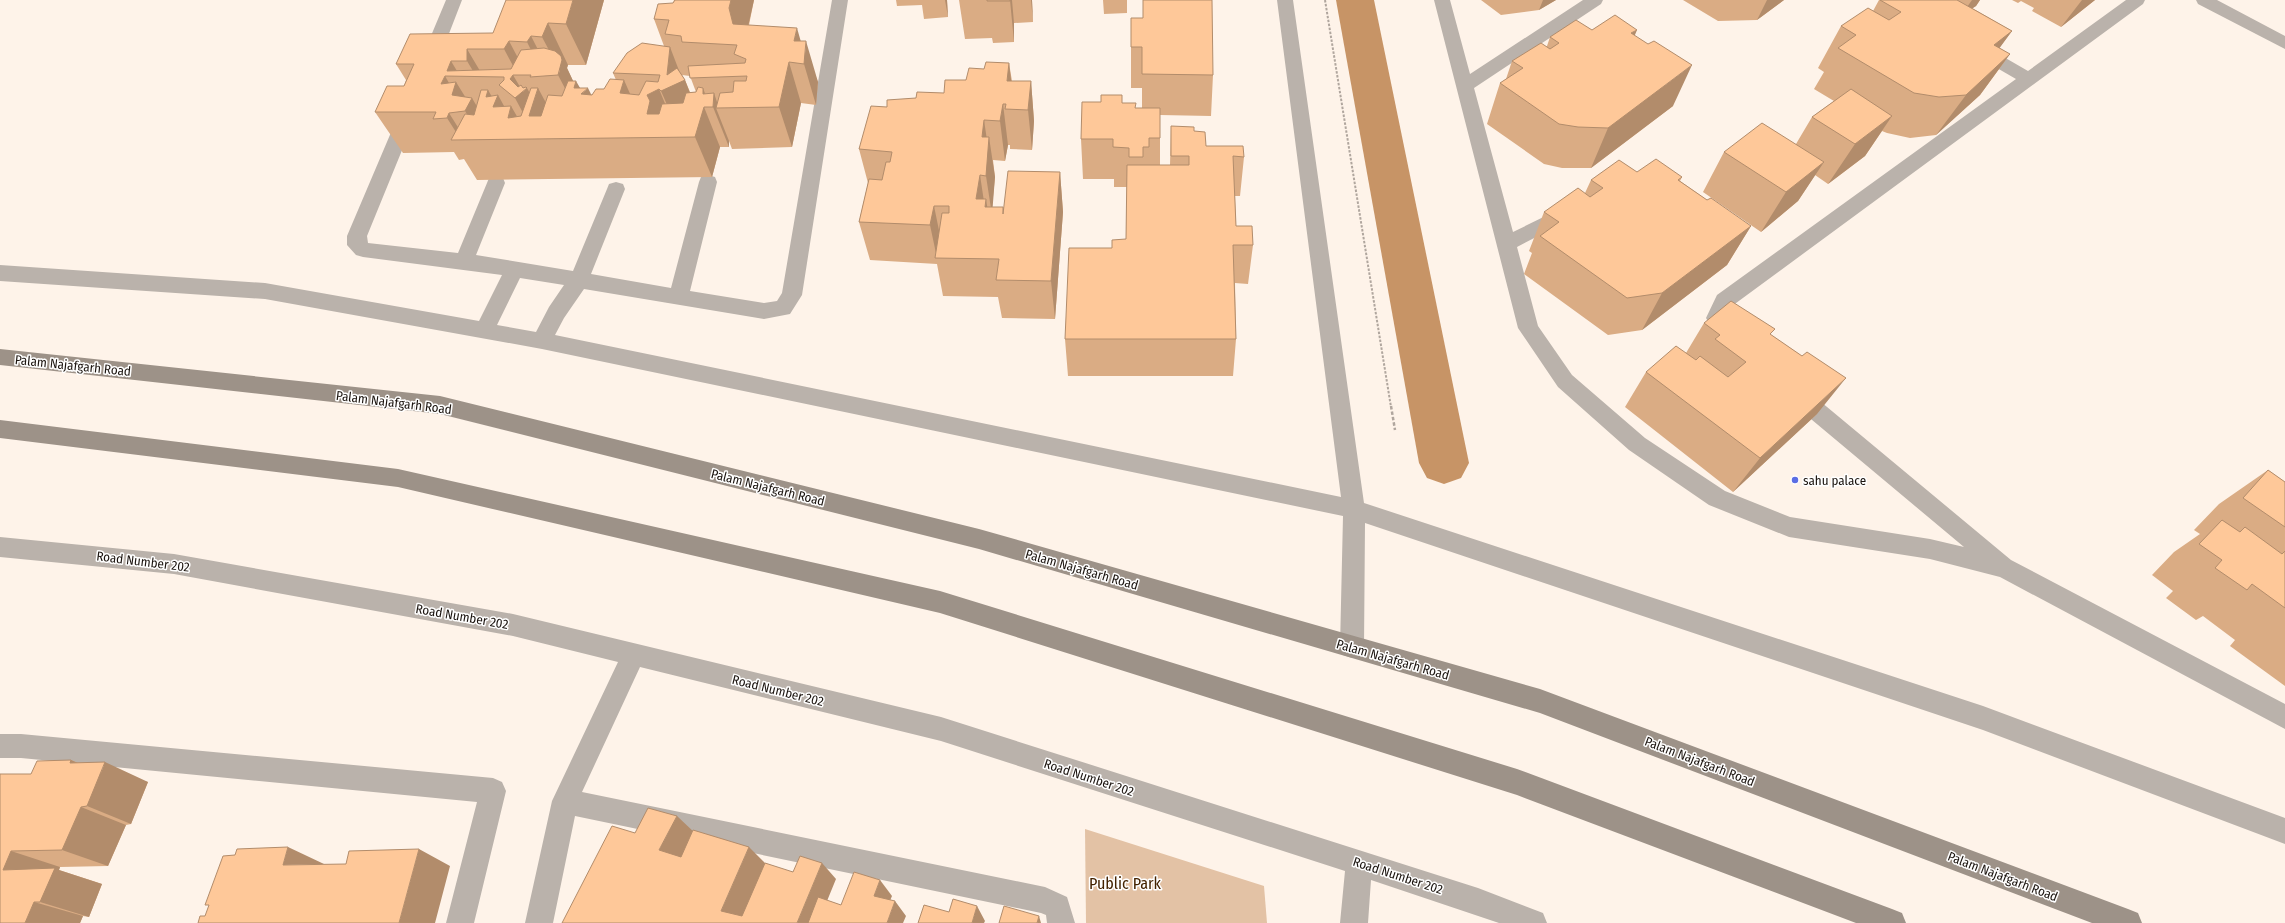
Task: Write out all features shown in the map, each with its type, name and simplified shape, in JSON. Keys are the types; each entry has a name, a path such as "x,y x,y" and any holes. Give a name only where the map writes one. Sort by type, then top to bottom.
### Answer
{"main road":[{"name":"Palam Najafgarh Road","path":"0,357 440,405 979,539 1540,701 2128,923"},
{"path":"0,428 398,478 940,602 1517,782 1892,923"}],"street":[{"path":"454,0 357,236 357,245 364,250 464,261 764,311 783,308 792,295 840,0"},
{"path":"1285,0 1354,509 1352,647"},
{"path":"1442,0 1528,328 1565,381 1637,444 1717,498 1789,528 1930,549 2005,568"},
{"path":"1465,86 1595,0"},
{"path":"1739,346 1727,336 1716,318 1724,301 2137,0"},
{"path":"2204,0 2285,43"},
{"path":"1960,40 2029,79"},
{"path":"679,296 708,182"},
{"path":"464,261 496,184"},
{"path":"542,341 556,313 579,280 616,189"},
{"path":"1506,244 1577,208"},
{"path":"484,331 515,269"},
{"path":"0,273 265,291 542,341 1354,509 1976,716 2285,831"},
{"path":"1781,381 2005,568 2285,717"},
{"name":"Road Number 202","path":"0,546 174,564 513,625 941,729 1478,901 1534,923"},
{"path":"539,923 565,801 633,655"},
{"path":"0,746 21,746 493,791 460,923"},
{"path":"565,801 1045,900 1057,907 1061,923"},
{"path":"1354,923 1359,863"}],"path":[{"path":"1325,0 1395,430"}],"green space":[{"name":"Public Park","path":"1085,829 1264,886 1267,923 1086,923"}],"building":[{"path":"506,0 573,0 566,24 548,23 542,37 531,36 527,42 509,41 504,49 467,49 467,61 451,61 447,71 511,69 521,50 544,48 555,51 561,56 562,60 558,75 530,77 531,75 513,75 510,79 518,87 521,85 523,88 527,88 515,98 499,85 504,80 504,77 445,76 441,84 456,82 452,95 472,98 465,111 449,113 447,118 433,119 436,112 375,112 387,86 404,86 414,64 396,64 410,34 493,33"},
{"path":"675,0 731,0 729,8 733,24 797,28 794,41 806,41 804,64 789,62 779,107 716,108 720,93 733,92 734,81 746,81 747,76 690,78 688,66 745,63 746,59 734,54 737,45 682,42 681,36 665,34 669,20 654,19 658,4 673,3"},
{"path":"1010,0 1010,1 987,1"},
{"path":"1143,0 1212,0 1213,75 1142,74 1142,47 1131,47 1131,18 1143,18"},
{"path":"1880,0 1957,0 2012,31 1994,45 2010,54 1966,95 1939,97 1914,93 1838,48 1856,35 1841,26 1868,8 1889,20 1901,12"},
{"path":"1615,15 1637,30 1631,33 1648,44 1654,41 1692,65 1608,128 1578,127 1559,124 1500,83 1523,68 1512,61 1541,43 1550,49 1559,43 1550,37 1576,20 1592,30"},
{"path":"642,43 670,47 667,75 677,68 685,80 661,91 659,89 647,95 650,101 647,114 659,114 662,104 683,103 686,93 696,92 698,87 703,88 703,94 714,93 713,107 704,107 695,137 451,140 465,114 474,115 481,90 488,90 486,97 498,95 493,107 511,106 508,118 521,116 531,88 538,88 529,116 541,116 548,95 562,96 568,81 576,81 574,88 588,88 581,94 592,95 596,89 604,89 610,79 624,80 620,93 639,95 646,81 658,82 660,75 613,73 627,53"},
{"path":"986,62 1009,63 1007,81 1031,81 1028,110 1005,109 1006,104 1003,104 1000,121 984,120 982,137 989,137 986,176 980,175 976,199 986,199 985,207 1003,207 1003,214 1008,171 1060,172 1051,281 996,280 999,259 935,258 942,213 949,213 949,206 934,206 930,225 859,222 869,179 882,180 886,162 890,162 892,152 859,149 871,106 887,107 887,100 916,98 917,92 944,93 945,80 966,80 969,68 984,69"},
{"path":"1851,89 1892,116 1855,144 1812,117"},
{"path":"1101,95 1122,95 1122,103 1136,103 1135,108 1160,108 1160,138 1149,138 1149,147 1143,147 1143,157 1129,157 1129,148 1113,147 1113,139 1081,139 1082,102 1101,102"},
{"path":"1762,123 1824,162 1786,192 1724,152"},
{"path":"1171,126 1194,127 1194,131 1205,132 1206,146 1243,146 1244,157 1233,156 1236,226 1252,226 1253,245 1233,245 1236,339 1065,339 1069,248 1112,248 1112,240 1126,239 1127,165 1189,165 1189,156 1171,156"},
{"path":"1656,159 1682,177 1678,180 1707,200 1711,198 1751,226 1662,293 1627,298 1540,236 1559,222 1544,212 1578,188 1590,197 1603,188 1591,180 1619,160 1637,172"},
{"path":"1731,301 1775,329 1770,334 1802,356 1807,352 1846,378 1760,458 1646,372 1676,346 1696,360 1700,356 1728,377 1746,362 1715,339 1720,335 1704,323"},
{"path":"2268,470 2285,482 2285,527 2243,498"},
{"path":"2222,520 2240,532 2245,527 2282,554 2285,551 2285,608 2252,584 2247,590 2215,568 2222,560 2199,544"},
{"path":"71,760 70,763 105,762 87,806 81,807 62,850 11,851 3,870 55,868 40,902 34,902 25,923 0,923 0,774 31,774 37,761"},
{"path":"648,808 677,816 659,850 681,857 693,830 749,847 721,911 742,916 765,863 793,872 800,856 822,863 797,923 562,923 612,826 635,833"},
{"path":"288,847 283,865 346,864 349,851 419,849 399,923 198,923 200,916 205,916 209,905 205,905 223,856 235,855 237,849"},
{"path":"854,872 880,880 874,896 895,901 887,923 808,923 818,897 841,905"},
{"path":"953,899 977,906 972,923 918,923 924,905 949,912"},
{"path":"1004,906 1039,916 1037,923 999,923"}],"waterway":[{"path":"1355,0 1444,463"}],"place":[{"name":"sahu palace","path":"1795,480"}]}
